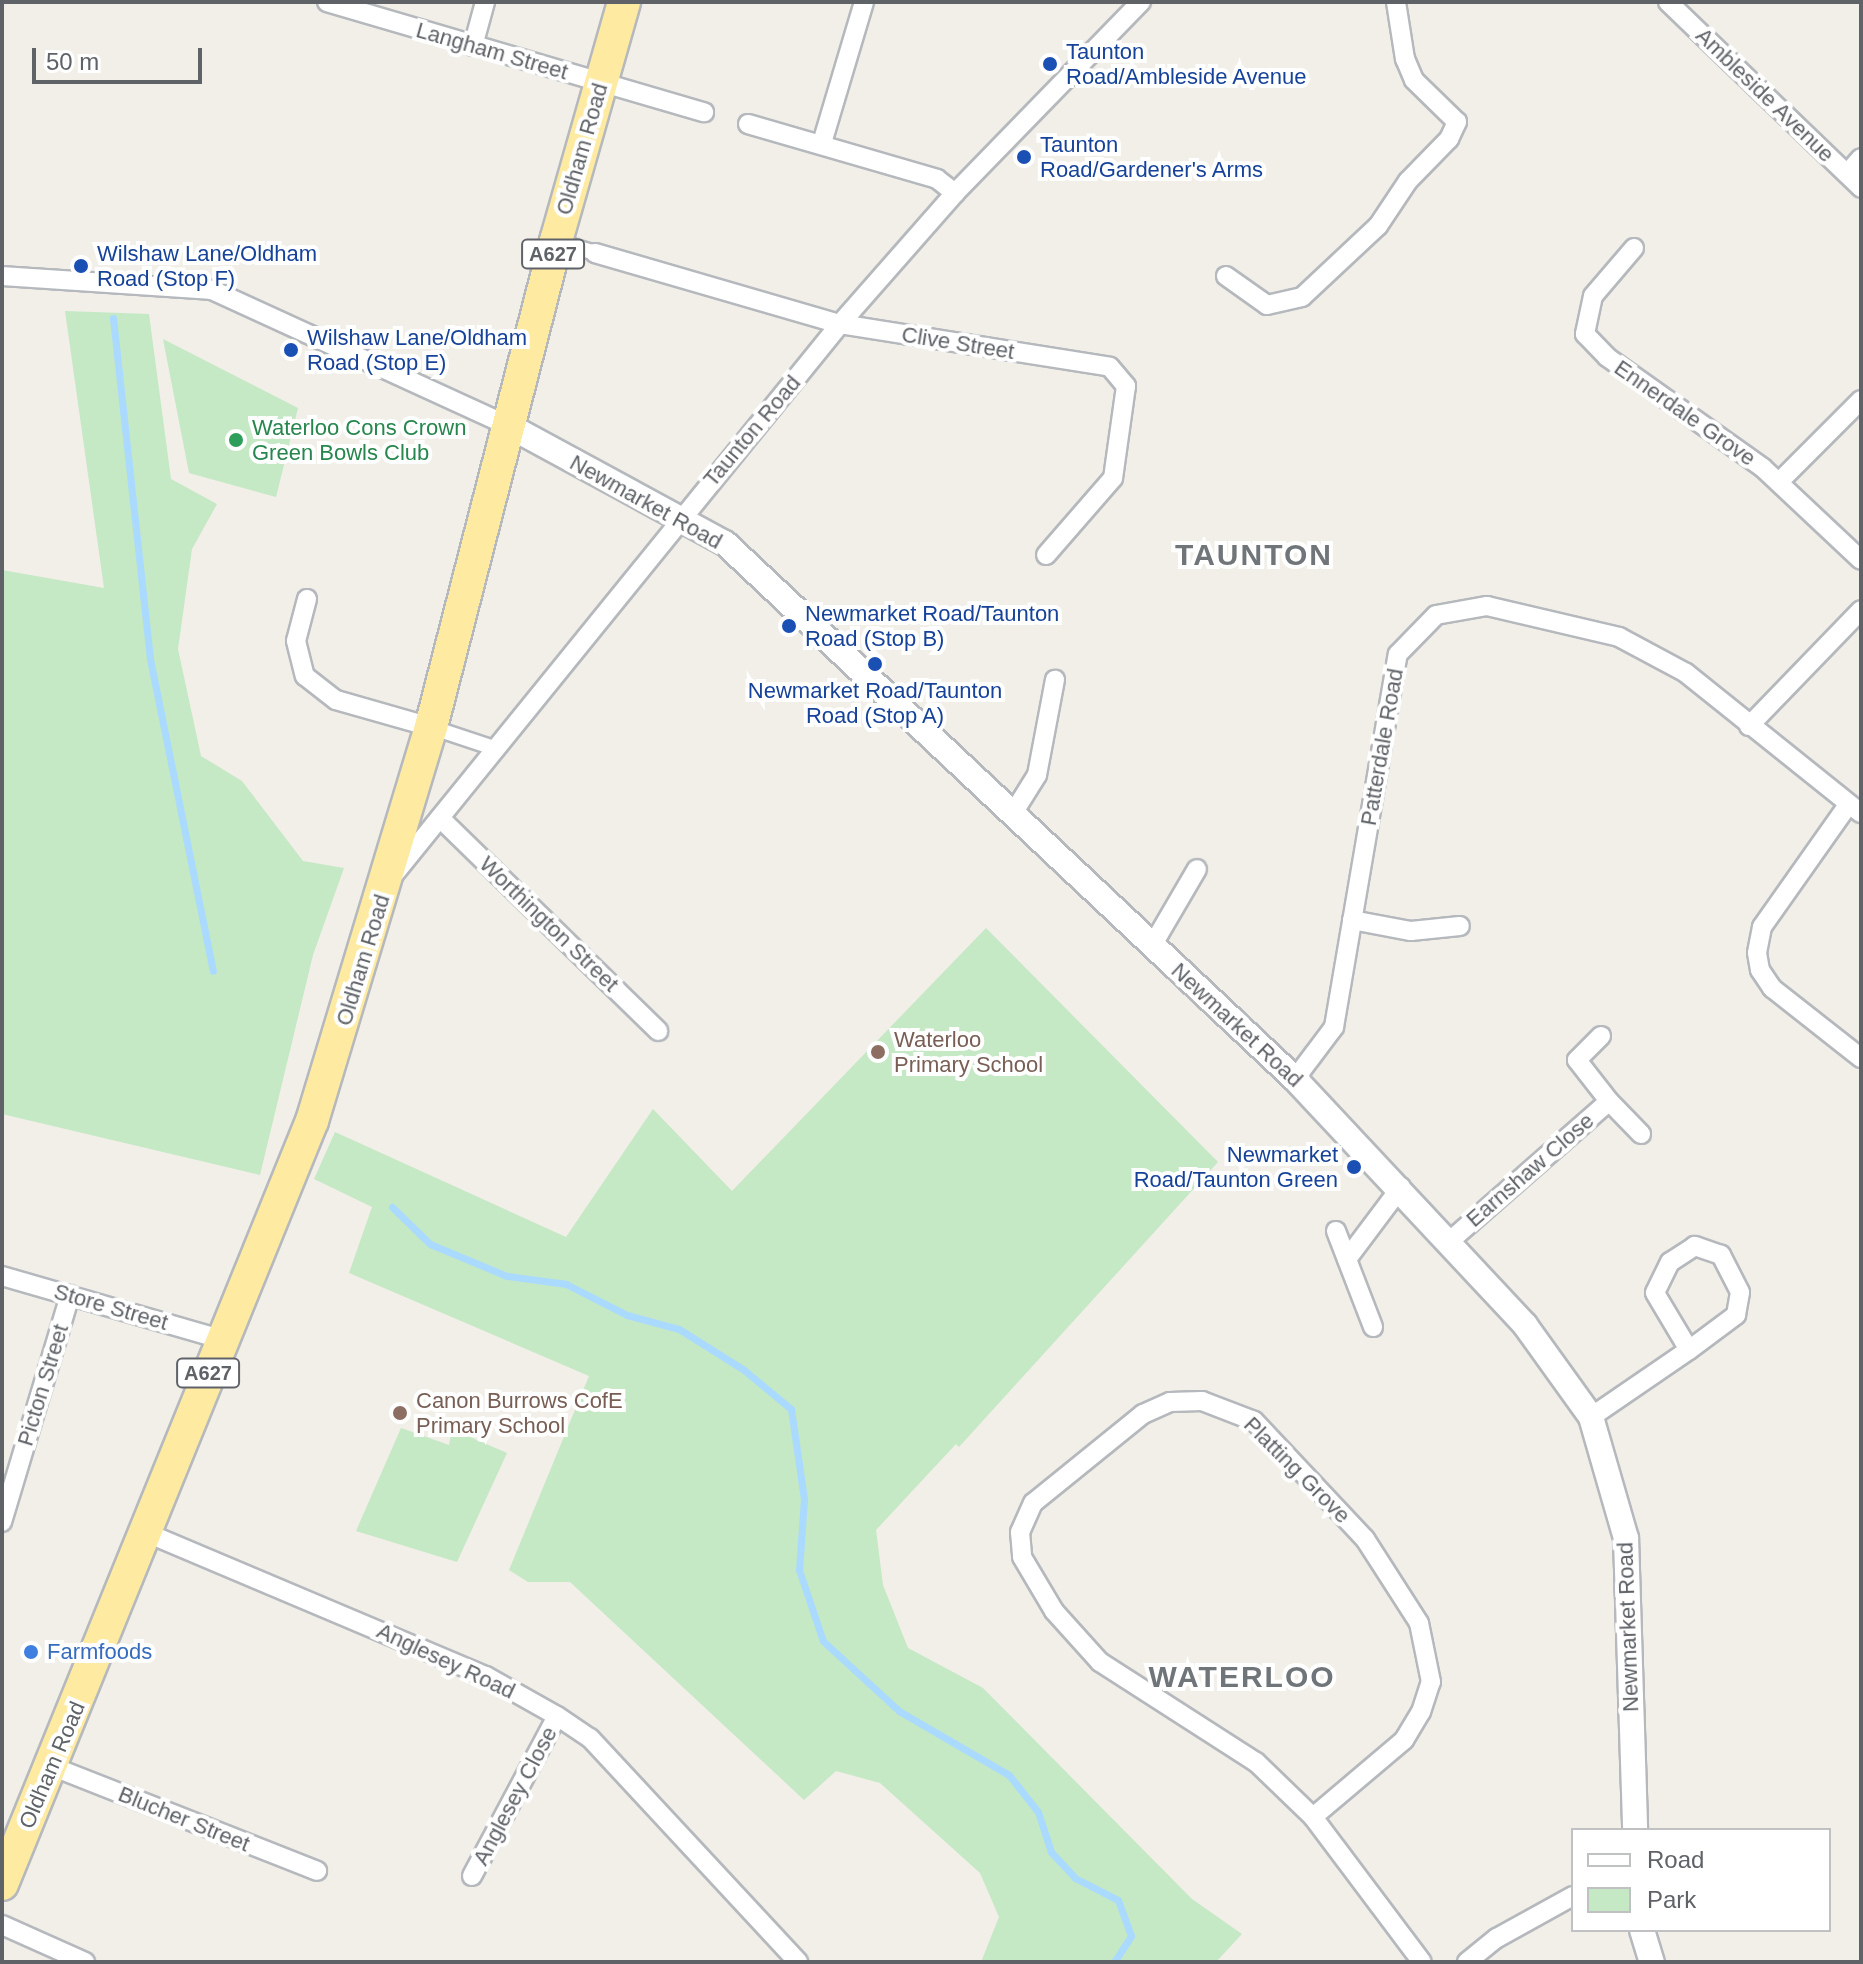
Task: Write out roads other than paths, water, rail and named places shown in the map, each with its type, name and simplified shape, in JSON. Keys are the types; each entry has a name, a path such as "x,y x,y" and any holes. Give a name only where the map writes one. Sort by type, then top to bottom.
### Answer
{"highway":[{"name":"Oldham Road","path":"2,1884 147,1533 220,1339 312,1121 388,881 431,727 511,427 556,241 624,2"}],"street":[{"name":"Langham Street","path":"327,2 704,112"},
{"path":"473,46 485,2"},
{"path":"822,143 864,2"},
{"name":"Taunton Road","path":"388,881 840,324 955,193 1141,2"},
{"path":"1226,276 1267,305 1302,297 1378,226 1408,181 1449,139 1457,122 1414,80 1405,59 1396,2"},
{"name":"Ambleside Avenue","path":"1668,2 1861,188"},
{"path":"748,124 822,143 937,179 955,193"},
{"path":"1847,174 1861,158"},
{"path":"556,241 595,253"},
{"name":"Ennerdale Grove","path":"1634,248 1593,296 1585,334 1607,357 1779,482 1861,560"},
{"name":"Clive Street","path":"595,253 840,324 1110,367 1120,374 1126,386 1113,478 1046,555"},
{"path":"2,276 212,290 511,427"},
{"path":"1779,482 1861,400"},
{"name":"Newmarket Road","path":"511,427 725,543 1295,1079 1451,1240 1525,1325 1591,1417 1626,1538 1635,1828"},
{"path":"307,599 296,641 305,676 336,700 494,748"},
{"name":"Patterdale Road","path":"1295,1079 1334,1027 1398,654 1436,615 1487,606 1619,637 1686,673 1855,809"},
{"path":"1749,726 1861,610"},
{"path":"1012,815 1037,775 1055,680"},
{"path":"1855,809 1762,927 1757,953 1772,988 1861,1058"},
{"name":"Worthington Street","path":"440,818 658,1031"},
{"path":"1152,946 1197,869"},
{"path":"1352,920 1411,931 1460,926"},
{"name":"Earnshaw Close","path":"1601,1036 1577,1060 1609,1101 1641,1134"},
{"name":"Earnshaw Close","path":"1451,1240 1609,1101"},
{"path":"1347,1259 1401,1187"},
{"path":"1336,1231 1373,1327"},
{"path":"1591,1417 1689,1350 1736,1315 1740,1292 1721,1255 1695,1246 1670,1262 1655,1293 1689,1350"},
{"name":"Store Street","path":"2,1276 220,1339"},
{"name":"Picton Street","path":"2,1522 70,1295"},
{"name":"Platting Grove","path":"1313,1817 1404,1740 1421,1712 1431,1682 1419,1623 1365,1539 1254,1421 1202,1401 1170,1402 1143,1414 1033,1503 1020,1532 1022,1557 1054,1611 1100,1662 1256,1762 1313,1817 1422,1962"},
{"name":"Anglesey Road","path":"147,1533 486,1676 557,1716 590,1738 798,1962"},
{"name":"Anglesey Close","path":"472,1876 557,1716"},
{"name":"Blucher Street","path":"51,1766 317,1871"},
{"path":"1467,1962 1497,1938 1571,1897"},
{"path":"2,1925 85,1962"},
{"path":"1643,1932 1652,1962"}],"waterway":[{"path":"113,318 150,659 213,971"},
{"path":"392,1207 430,1244 507,1276 566,1284 627,1315 679,1329 744,1370 791,1409 804,1499 799,1570 823,1641 899,1711 1009,1775 1038,1812 1051,1852 1075,1878 1118,1900 1131,1936 1114,1962"}],"place":[{"name":"Taunton Road/Ambleside Avenue","path":"1050,64"},
{"name":"Taunton Road/Gardener's Arms","path":"1024,157"},
{"name":"Wilshaw Lane/Oldham Road (Stop F)","path":"81,266"},
{"name":"Wilshaw Lane/Oldham Road (Stop E)","path":"291,350"},
{"name":"Waterloo Cons Crown Green Bowls Club","path":"236,440"},
{"name":"Newmarket Road/Taunton Road (Stop B)","path":"789,626"},
{"name":"Newmarket Road/Taunton Road (Stop A)","path":"875,664"},
{"name":"Waterloo Primary School","path":"878,1052"},
{"name":"Newmarket Road/Taunton Green","path":"1354,1167"},
{"name":"Canon Burrows CofE Primary School","path":"400,1413"},
{"name":"Farmfoods","path":"31,1652"}],"district":[{"name":"TAUNTON","path":"1254,555"},
{"name":"WATERLOO","path":"1242,1677"}]}
